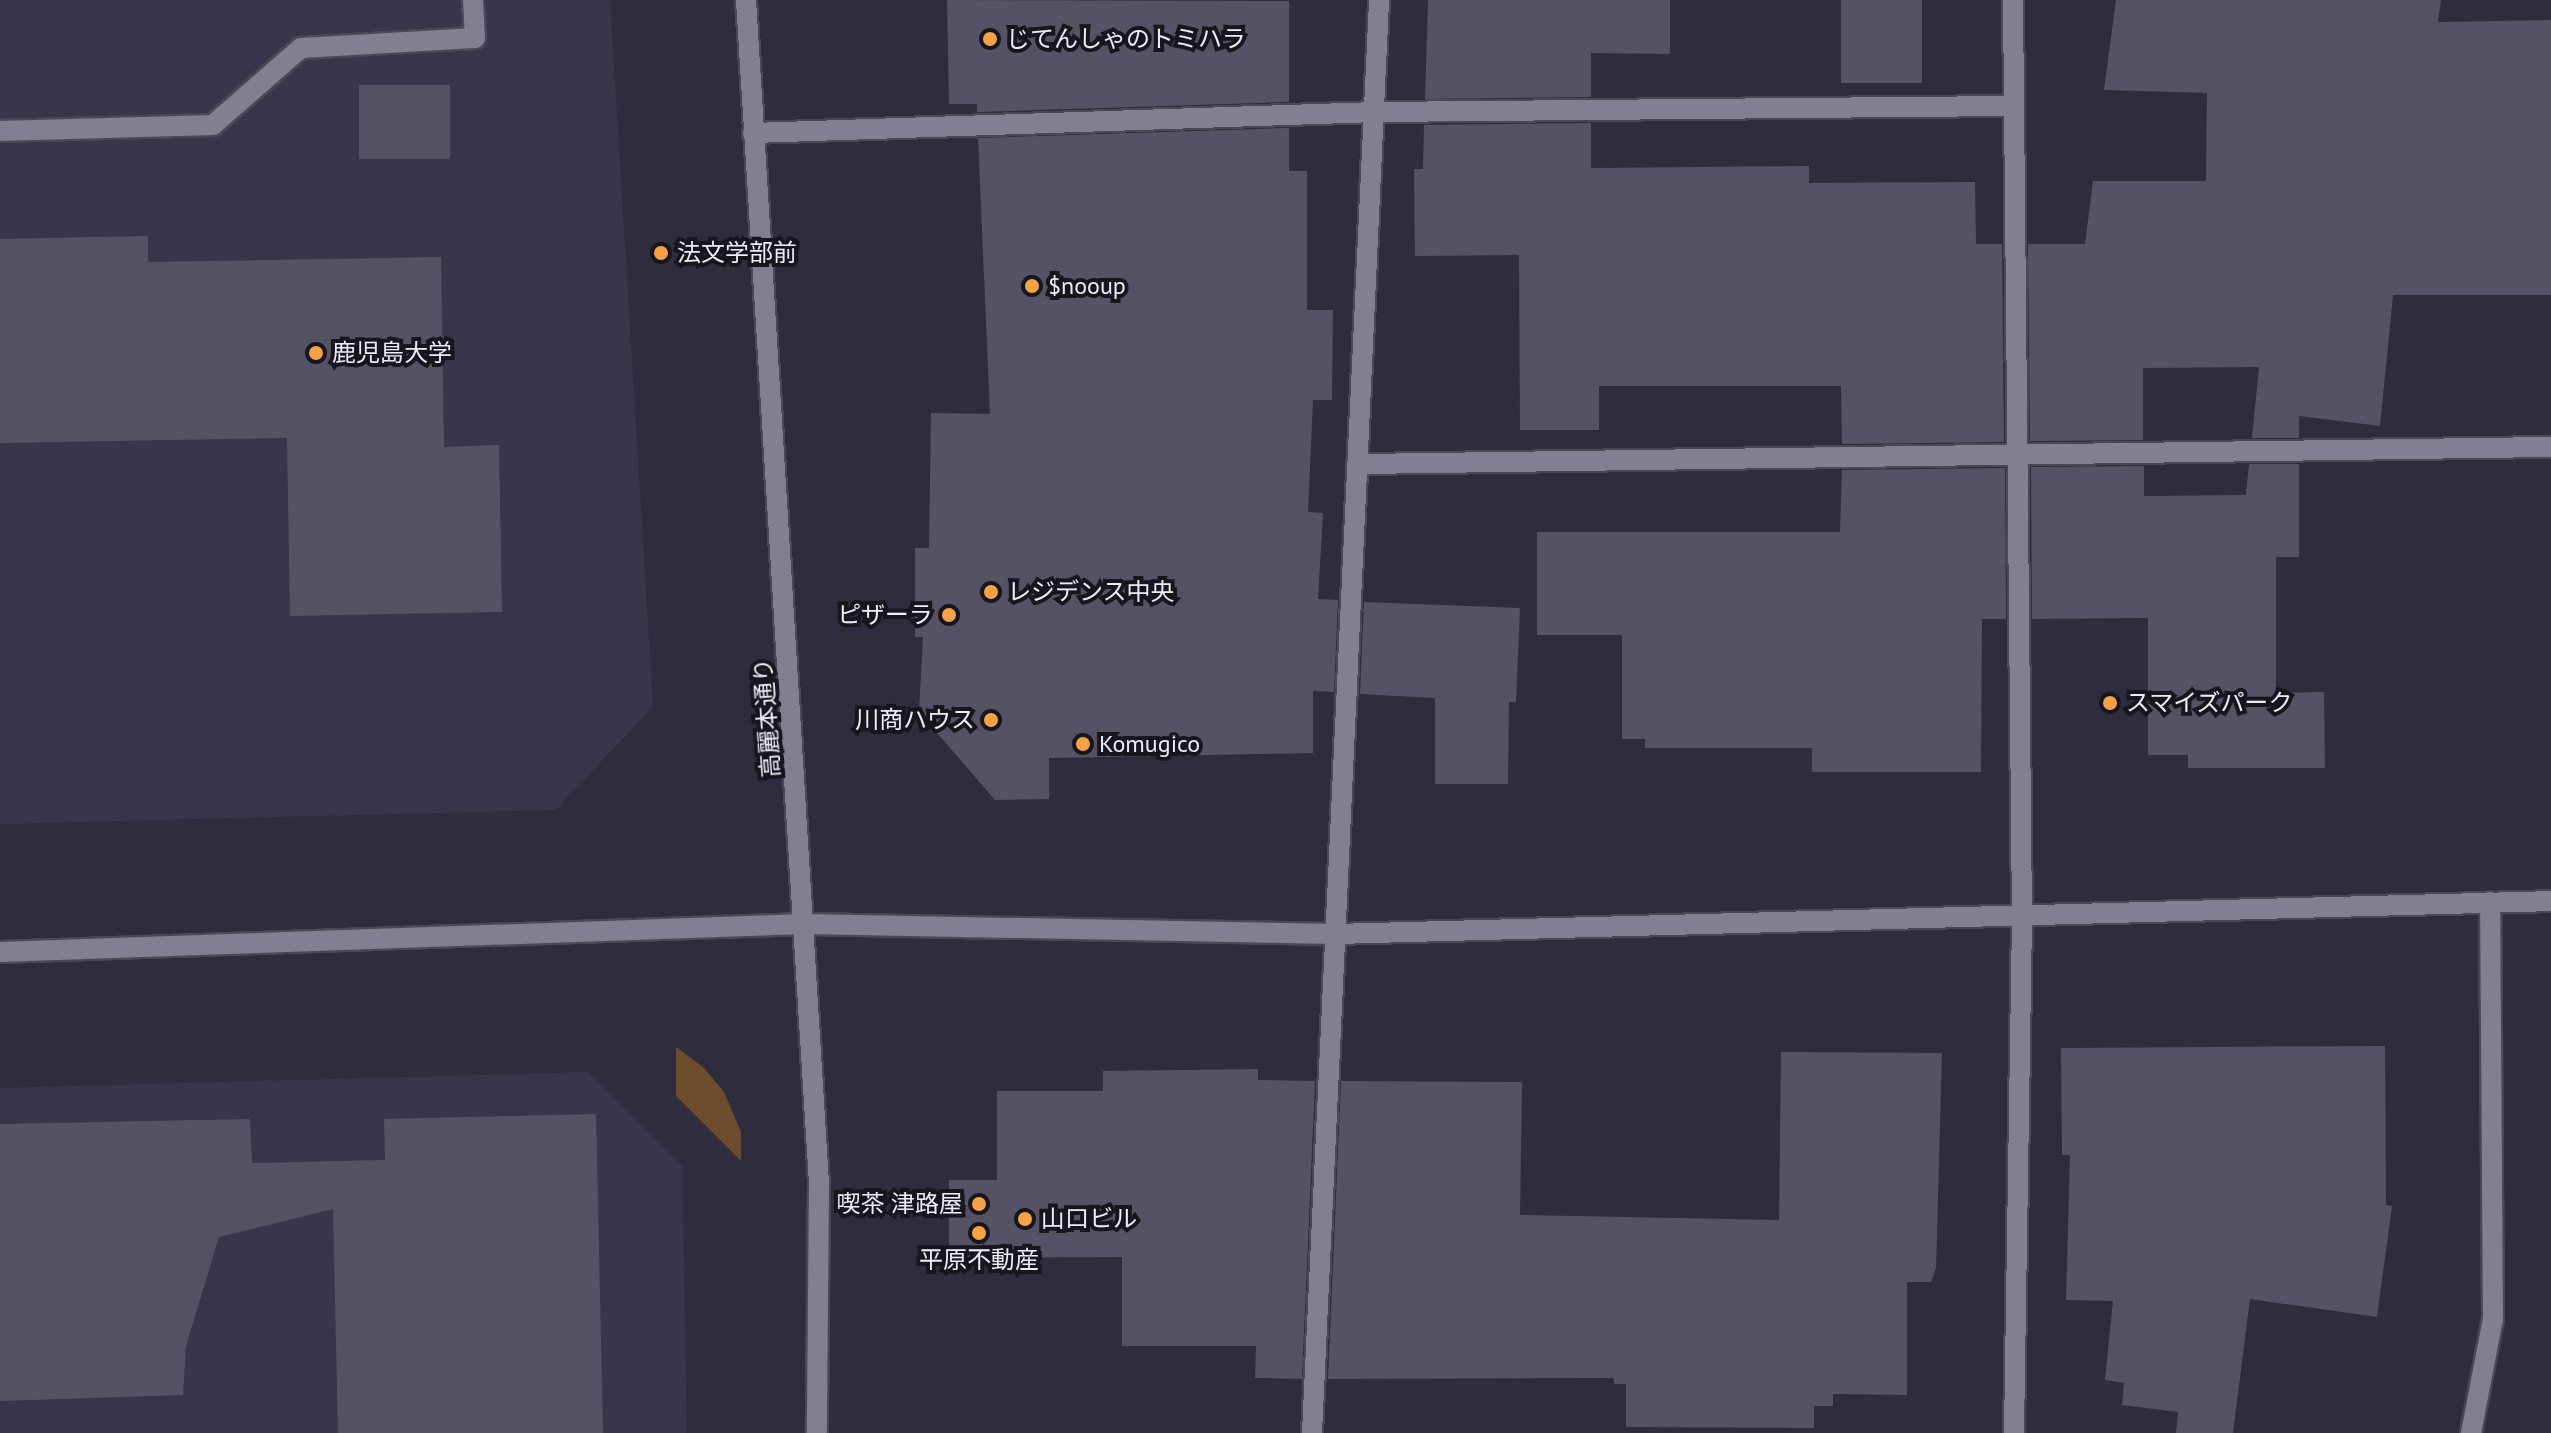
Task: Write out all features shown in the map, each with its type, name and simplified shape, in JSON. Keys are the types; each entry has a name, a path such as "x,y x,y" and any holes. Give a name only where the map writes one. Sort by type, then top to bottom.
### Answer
{"street":[{"path":"0,131 213,125 301,48 475,38 473,0"},
{"name":"高麗本通り","path":"746,0 819,1184 817,1433"},
{"path":"1312,1433 1361,464 1379,0"},
{"path":"2013,0 2021,458 2022,916 2014,1433"},
{"path":"753,133 1375,112 2014,106"},
{"path":"1361,464 2021,458 2551,447"},
{"path":"0,952 805,924 1335,934 2551,901"},
{"path":"2471,1433 2493,1319 2490,902"}],"shaded area":[{"name":"鹿児島大学","path":"0,0 610,0 653,706 556,810 0,824"},
{"path":"676,1047 703,1067 724,1092 741,1132 741,1161 676,1096"},
{"path":"589,1072 682,1165 687,1433 0,1433 0,1088"}],"building":[{"path":"947,0 1289,1 1289,102 977,112 977,104 949,104"},
{"path":"1428,0 1670,0 1670,54 1591,53 1591,97 1425,99"},
{"path":"1841,0 1922,0 1922,83 1841,83"},
{"path":"2116,0 2441,0 2438,22 2551,20 2551,295 2393,295 2380,426 2299,416 2299,438 2252,438 2259,367 2143,368 2143,440 2030,441 2028,244 2085,244 2093,181 2206,181 2207,93 2104,90"},
{"path":"359,85 450,85 450,159 359,159"},
{"path":"1591,123 1591,168 1809,166 1809,183 1975,182 1976,244 2002,244 2004,442 1842,444 1841,386 1599,386 1599,430 1520,430 1519,255 1415,256 1414,169 1423,169 1424,125"},
{"path":"1289,128 1289,171 1307,171 1307,310 1333,310 1332,400 1313,400 1308,512 1323,513 1318,599 1338,600 1334,692 1313,691 1313,753 1049,758 1049,799 995,800 919,712 923,637 915,637 915,548 929,548 931,413 990,414 978,138"},
{"path":"148,236 148,262 441,257 444,447 499,445 502,612 290,616 287,438 0,443 0,239"},
{"path":"2249,464 2299,464 2299,557 2276,557 2276,693 2324,692 2325,768 2188,768 2188,755 2148,755 2148,618 2032,619 2031,467 2144,466 2144,496 2246,495"},
{"path":"2005,468 2006,619 1982,619 1981,772 1812,772 1812,748 1645,748 1645,739 1622,739 1622,635 1537,635 1537,532 1840,532 1842,470"},
{"path":"1364,602 1520,608 1516,702 1509,702 1508,784 1435,784 1435,698 1360,694"},
{"path":"2385,1046 2386,1205 2392,1206 2377,1317 2250,1299 2233,1433 2176,1433 2178,1412 2122,1405 2124,1383 2105,1380 2113,1301 2066,1300 2070,1155 2062,1155 2061,1048"},
{"path":"1781,1052 1942,1053 1936,1268 1931,1282 1907,1282 1907,1395 1833,1394 1833,1406 1814,1406 1814,1428 1626,1427 1626,1384 1614,1384 1614,1378 1328,1379 1341,1081 1522,1082 1520,1215 1779,1220"},
{"path":"1258,1069 1258,1080 1315,1081 1302,1379 1255,1378 1256,1346 1122,1346 1122,1257 949,1258 949,1180 997,1180 997,1091 1103,1091 1103,1071"},
{"path":"596,1114 603,1433 338,1433 333,1209 219,1237 186,1346 183,1395 0,1401 0,1124 250,1119 252,1163 385,1160 384,1119"}],"place":[{"name":"じてんしゃのトミハラ","path":"990,39"},
{"name":"法文学部前","path":"661,253"},
{"name":"$nooup","path":"1032,286"},
{"name":"鹿児島大学","path":"316,353"},
{"name":"レジデンス中央","path":"991,592"},
{"name":"ピザーラ","path":"949,615"},
{"name":"スマイズパーク","path":"2110,703"},
{"name":"川商ハウス","path":"991,720"},
{"name":"Komugico","path":"1083,744"},
{"name":"喫茶 津路屋","path":"979,1204"},
{"name":"山口ビル","path":"1025,1219"},
{"name":"平原不動産","path":"979,1233"}]}
